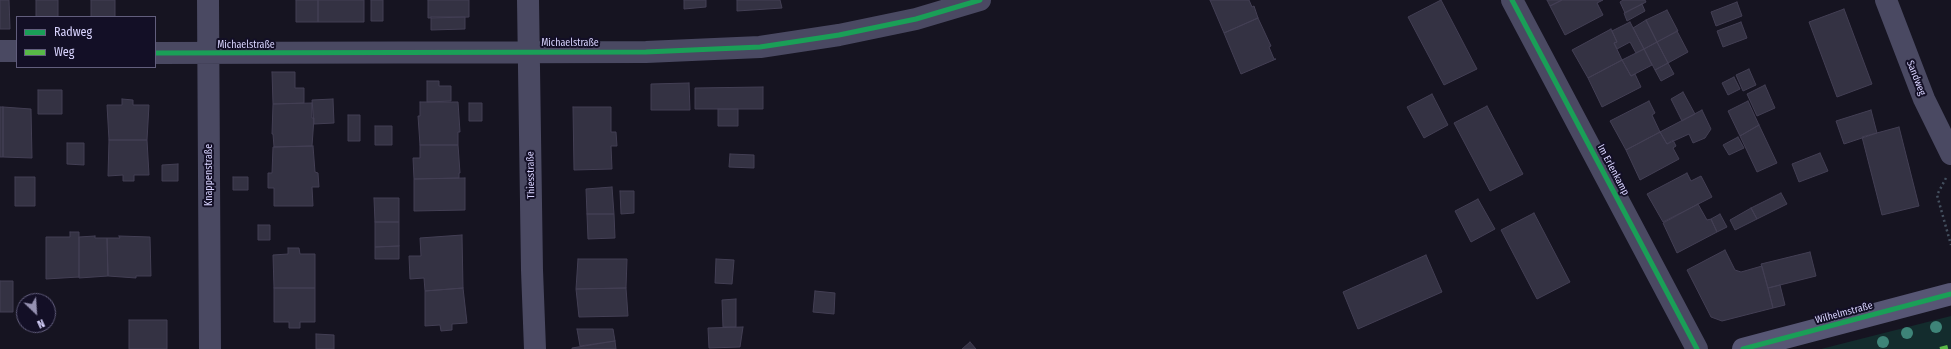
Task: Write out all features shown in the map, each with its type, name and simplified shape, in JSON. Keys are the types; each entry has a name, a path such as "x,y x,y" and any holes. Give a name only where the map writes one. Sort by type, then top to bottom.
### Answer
{"street":[{"name":"Knappenstraße","path":"208,0 210,349"},
{"name":"Thiesstraße","path":"528,0 532,270 535,349"},
{"name":"Michaelstraße","path":"156,53 646,52 760,47 839,35 916,19 980,0"},
{"name":"Im Erlenkamp","path":"1512,0 1696,349"},
{"name":"Sandweg","path":"1886,0 1924,99 1951,154"},
{"path":"0,51 16,51"},
{"name":"Wilhelmstraße","path":"1743,349 1951,294"}],"path":[{"path":"1948,176 1937,195 1951,245"}],"green space":[{"path":"1951,316 1951,349 1821,349"}],"building":[{"path":"0,0 9,0 10,29 0,29"},
{"path":"36,0 58,0 58,16 36,16"},
{"path":"91,0 115,0 115,16 91,16"},
{"path":"296,0 318,0 318,22 296,22"},
{"path":"318,0 364,0 364,22 318,22"},
{"path":"371,0 383,0 383,21 371,21"},
{"path":"428,0 469,0 469,17 428,18"},
{"path":"684,0 706,0 706,7 684,9"},
{"path":"737,0 780,0 782,8 737,11"},
{"path":"1210,0 1249,0 1252,7 1254,6 1258,18 1224,33"},
{"path":"1441,0 1477,69 1444,85 1408,17"},
{"path":"1547,0 1562,0 1550,6"},
{"path":"1562,0 1603,0 1597,3 1603,15 1565,35 1550,6"},
{"path":"1623,0 1645,0 1646,2 1625,13 1620,2"},
{"path":"1737,2 1742,16 1716,26 1711,12"},
{"path":"1642,4 1645,11 1627,21 1624,13"},
{"path":"1844,9 1872,84 1837,97 1809,22"},
{"path":"1667,10 1678,31 1657,42 1646,20"},
{"path":"431,17 465,17 465,29 431,30"},
{"path":"1258,18 1271,46 1269,47 1274,59 1276,59 1241,74 1224,33"},
{"path":"1646,20 1657,42 1644,49 1633,28"},
{"path":"1630,22 1644,49 1636,53 1630,42 1617,49 1614,43 1617,42 1612,31"},
{"path":"1741,22 1747,38 1723,47 1717,31"},
{"path":"1611,29 1617,42 1614,43 1622,60 1588,78 1572,50"},
{"path":"1677,31 1688,52 1668,63 1657,42"},
{"path":"1657,42 1668,63 1655,70 1644,49"},
{"path":"1644,49 1652,65 1631,76 1622,60"},
{"path":"1622,60 1631,76 1635,74 1641,87 1602,107 1588,78"},
{"path":"1668,63 1674,74 1661,81 1655,70"},
{"path":"1749,69 1756,85 1743,91 1736,75"},
{"path":"272,72 295,72 295,88 304,88 304,103 273,104"},
{"path":"1734,77 1740,89 1728,95 1722,83"},
{"path":"427,81 439,81 439,86 451,86 451,101 427,102"},
{"path":"689,83 690,110 651,110 651,84"},
{"path":"1765,85 1775,108 1757,116 1747,94"},
{"path":"763,87 763,109 695,109 695,88"},
{"path":"38,90 62,90 62,114 38,114"},
{"path":"1683,92 1695,114 1682,121 1671,99"},
{"path":"1432,94 1448,125 1424,138 1407,107"},
{"path":"122,99 133,100 133,105 149,105 147,140 109,140 107,105 122,105"},
{"path":"333,99 334,123 314,124 312,100"},
{"path":"1649,101 1655,113 1652,115 1660,132 1626,150 1610,121"},
{"path":"1748,101 1759,125 1740,136 1728,111"},
{"path":"420,102 458,102 460,132 458,132 458,145 420,145 418,116 420,116"},
{"path":"312,103 312,118 314,118 312,146 274,147 272,134 273,104"},
{"path":"469,103 482,103 482,121 469,121"},
{"path":"1487,106 1523,174 1490,191 1454,123"},
{"path":"0,107 3,107 3,157 0,157"},
{"path":"3,107 31,109 32,158 3,157"},
{"path":"573,107 611,107 611,132 616,132 617,146 611,146 612,169 574,170"},
{"path":"718,109 738,109 738,126 718,126"},
{"path":"1702,110 1711,129 1705,138 1693,143 1689,134 1667,144 1660,132"},
{"path":"1871,110 1877,133 1844,144 1836,121"},
{"path":"348,115 360,115 360,141 348,141"},
{"path":"1759,125 1777,163 1757,172 1740,136"},
{"path":"375,126 392,126 392,145 375,145"},
{"path":"1899,127 1919,206 1882,215 1862,137"},
{"path":"1660,132 1667,144 1673,140 1676,146 1673,148 1679,159 1640,180 1626,150"},
{"path":"1738,137 1744,148 1729,155 1723,145"},
{"path":"109,140 147,140 149,175 134,175 134,181 123,181 123,175 108,176"},
{"path":"67,143 84,143 84,165 67,164"},
{"path":"420,145 458,145 459,178 414,179 413,158 420,158"},
{"path":"313,146 315,172 318,173 319,187 312,187 313,206 274,206 274,188 268,188 268,173 272,173 273,147"},
{"path":"1820,153 1828,171 1799,182 1792,164"},
{"path":"730,154 754,155 754,168 729,167"},
{"path":"178,164 178,181 162,181 162,165"},
{"path":"1687,173 1691,181 1701,176 1712,197 1663,222 1647,194"},
{"path":"15,177 35,177 35,206 15,206"},
{"path":"233,177 248,177 248,190 233,190"},
{"path":"465,178 465,210 414,211 414,179"},
{"path":"612,187 614,214 587,214 586,189"},
{"path":"620,191 634,191 634,213 621,214"},
{"path":"1781,193 1787,204 1757,219 1751,208"},
{"path":"374,198 399,198 399,222 375,222"},
{"path":"1478,199 1495,229 1471,242 1455,211"},
{"path":"1698,204 1707,220 1711,219 1717,232 1677,253 1663,223"},
{"path":"1751,208 1757,219 1735,230 1730,220"},
{"path":"1534,213 1570,282 1537,299 1501,230"},
{"path":"587,214 614,214 615,238 588,239"},
{"path":"1720,214 1727,227 1717,232 1711,219"},
{"path":"375,222 399,222 399,246 375,247"},
{"path":"258,225 270,225 270,240 258,240"},
{"path":"70,232 79,232 79,277 46,279 46,237 70,237"},
{"path":"462,235 463,288 425,291 424,278 410,279 409,256 421,256 420,238"},
{"path":"95,236 95,238 107,238 108,276 79,278 79,237"},
{"path":"119,236 150,237 151,276 136,276 136,278 108,276 107,238 120,238"},
{"path":"399,246 399,259 375,259 375,247"},
{"path":"288,248 299,248 300,254 315,254 315,288 274,288 273,255 288,254"},
{"path":"1725,250 1735,270 1741,272 1762,266 1773,308 1722,321 1711,317 1687,270"},
{"path":"1810,252 1816,276 1768,288 1761,264"},
{"path":"1426,255 1442,292 1358,329 1343,292"},
{"path":"578,259 627,259 626,288 576,289"},
{"path":"716,259 734,260 732,284 715,283"},
{"path":"0,281 13,281 13,312 0,312"},
{"path":"1780,285 1785,305 1773,308 1768,288"},
{"path":"274,288 315,288 315,322 300,322 300,328 289,328 289,322 274,322"},
{"path":"463,288 467,323 452,324 452,330 441,331 440,325 425,326 425,291"},
{"path":"626,288 628,316 579,317 576,289"},
{"path":"815,291 835,293 834,314 813,312"},
{"path":"736,299 736,327 723,327 722,300"},
{"path":"129,320 167,320 167,349 129,349"},
{"path":"743,327 740,347 709,348 708,328"},
{"path":"577,329 613,329 615,341 580,346"},
{"path":"316,334 334,335 334,349 316,349"},
{"path":"615,341 616,349 572,349 572,348"},
{"path":"970,342 976,349 962,349"}],"marked path":[{"path":"1940,349 1951,346"}],"cycle path":[{"path":"156,53 646,52 760,47 839,35 916,19 980,0"},
{"path":"1512,0 1697,349"},
{"path":"1743,349 1951,294"}]}
